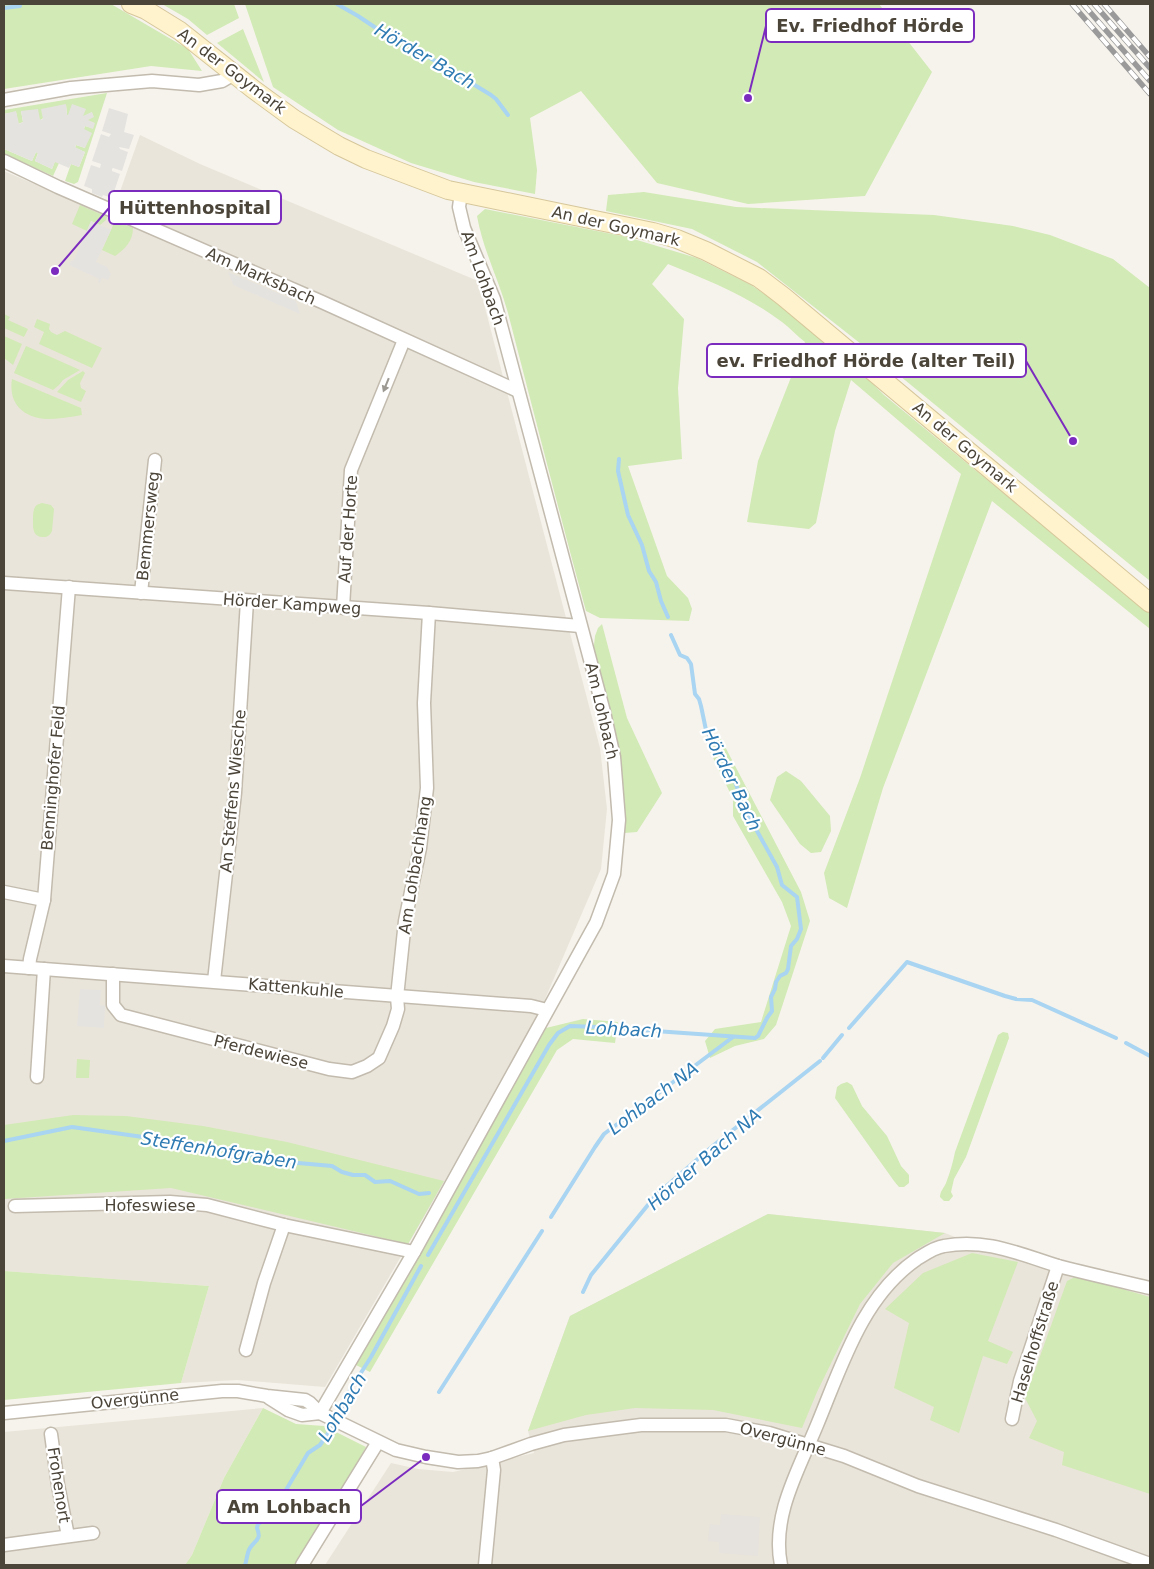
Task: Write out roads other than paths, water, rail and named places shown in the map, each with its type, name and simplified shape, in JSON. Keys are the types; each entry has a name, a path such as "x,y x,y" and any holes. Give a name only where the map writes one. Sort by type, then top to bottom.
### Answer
{"main road":[{"name":"An der Goymark","path":"131,4 146,10 180,31 294,119 366,159 448,190 669,237 706,251 758,278 848,349 1150,603"}],"street":[{"path":"4,100 71,88 152,81 199,85 222,81 234,74"},
{"name":"Am Marksbach","path":"4,161 58,187 518,390"},
{"name":"Am Lohbach","path":"325,1416 596,923 614,874 619,820 614,757 494,299 464,228 459,207 461,193"},
{"name":"Auf der Horte","path":"343,608 351,470 404,340"},
{"name":"Bemmersweg","path":"141,593 155,460"},
{"name":"Hörder Kampweg","path":"4,583 429,613 580,626"},
{"name":"Benninghofer Feld","path":"29,968 44,900 69,588"},
{"name":"An Steffens Wiesche","path":"214,981 236,793 248,601"},
{"name":"Am Lohbachhang","path":"397,997 405,921 420,848 427,788 424,703 429,613"},
{"path":"4,892 44,900"},
{"name":"Kattenkuhle","path":"4,966 531,1006 547,1010"},
{"path":"37,1077 44,969"},
{"name":"Pferdewiese","path":"113,974 113,1005 121,1015 329,1069 352,1072 367,1066 379,1058 393,1026 398,1009 397,997"},
{"name":"Hofeswiese","path":"14,1206 170,1202 207,1205 284,1225 414,1252"},
{"path":"246,1350 264,1283 284,1225"},
{"name":"Haselhoffstraße","path":"781,1565 779,1554 780,1524 788,1494 851,1342 871,1307 904,1268 923,1255 942,1246 970,1243 1006,1249 1058,1266 1150,1288"},
{"name":"Haselhoffstraße","path":"1012,1419 1020,1381 1058,1266"},
{"name":"Overgünne","path":"4,1413 238,1391 305,1400 325,1416 396,1450 426,1458 458,1462 492,1458 564,1435 641,1424 726,1425 769,1433 844,1456 918,1486 1056,1530 1150,1564"},
{"name":"Frohenort","path":"51,1434 68,1536"},
{"path":"302,1565 378,1442"},
{"path":"485,1565 494,1470 492,1458"},
{"name":"Frohenort","path":"4,1546 93,1533"}],"waterway":[{"name":"Hörder Bach","path":"337,4 491,95 508,115"},
{"path":"4,8 20,6"},
{"name":"Hörder Bach","path":"619,459 618,471 628,515 642,545 649,571 656,582 668,617"},
{"name":"Lohbach","path":"428,1255 549,1045 558,1033 570,1026 755,1038 772,1011 771,997 776,982 788,969 791,946 797,939 801,929 797,897 782,885 777,867 747,813 735,782 721,756 720,749 706,730 699,699 695,694 691,664 687,658 680,655 671,635"},
{"name":"Hörder Bach","path":"849,1028 907,962 1005,996 1032,1000 1116,1038"},
{"name":"Hörder Bach NA","path":"823,1058 842,1035"},
{"name":"Lohbach NA","path":"551,1217 604,1134 733,1037"},
{"name":"Hörder Bach","path":"1126,1043 1150,1056"},
{"name":"Hörder Bach NA","path":"583,1292 591,1275 656,1195 714,1145 820,1061"},
{"name":"Steffenhofgraben","path":"4,1141 72,1127 200,1145 287,1162 332,1166 342,1172 353,1175 365,1175 375,1182 390,1181 419,1194 429,1193"},
{"path":"439,1392 542,1231"},
{"name":"Lohbach","path":"245,1565 249,1550 259,1535 258,1524 271,1515 308,1453 320,1445 329,1432 350,1390 371,1357 421,1266"}],"railway":[{"path":"1072,4 1150,94"},
{"path":"1083,4 1150,81"},
{"path":"1094,4 1150,68"},
{"path":"1104,4 1150,57"}],"place":[{"name":"Ev. Friedhof Hörde","path":"748,98"},
{"name":"Hüttenhospital","path":"55,271"},
{"name":"ev. Friedhof Hörde (alter Teil)","path":"1073,441"},
{"name":"Am Lohbach","path":"426,1457"}]}
